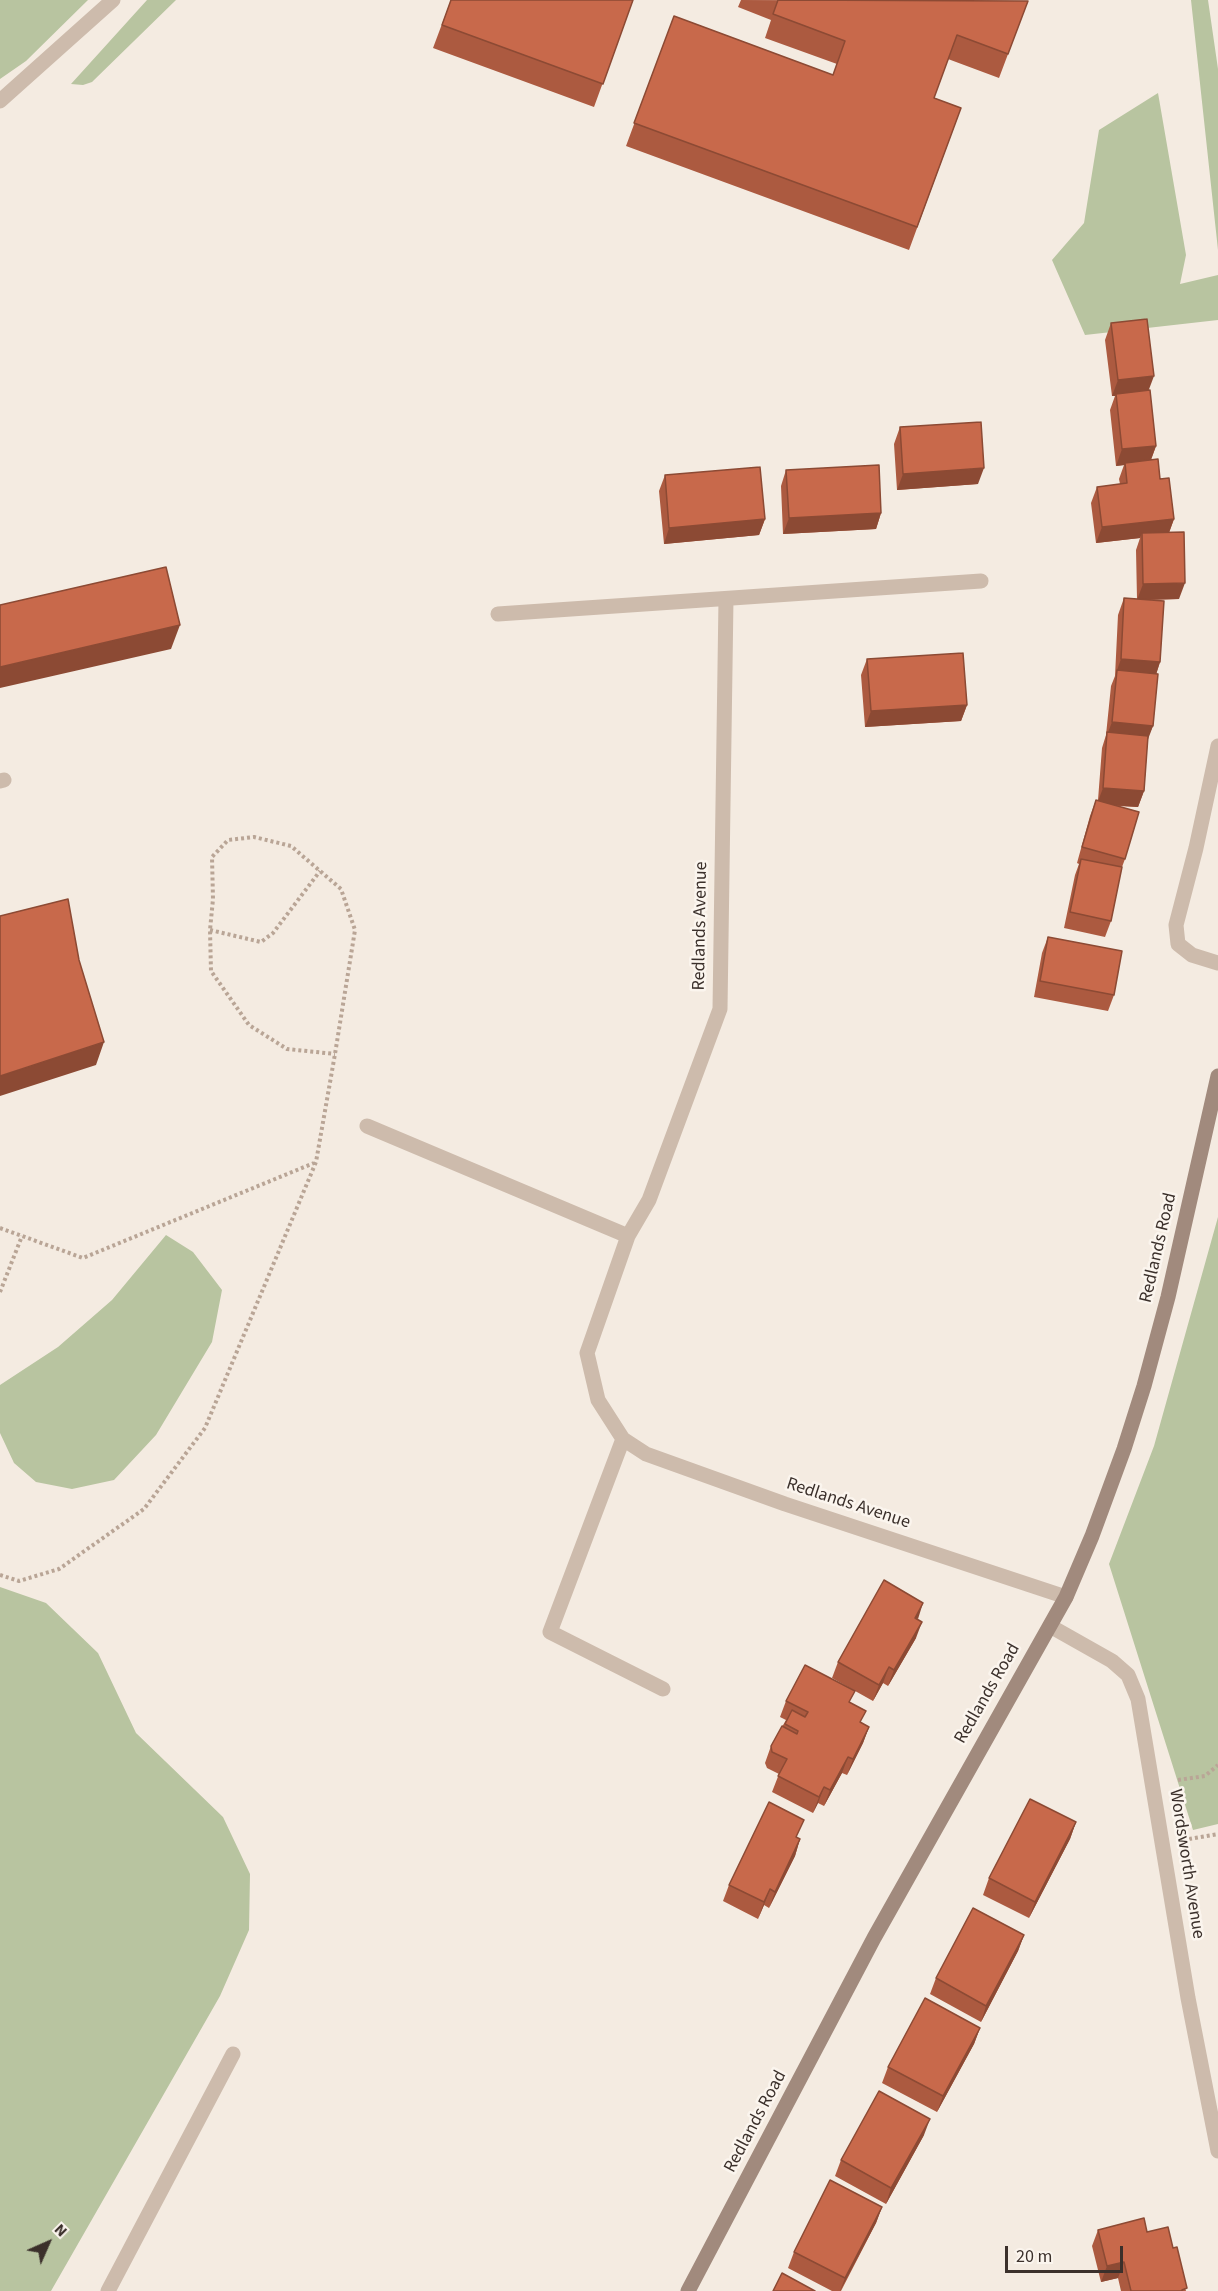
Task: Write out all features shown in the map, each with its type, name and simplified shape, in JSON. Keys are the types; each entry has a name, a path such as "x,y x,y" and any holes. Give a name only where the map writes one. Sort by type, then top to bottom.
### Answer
{"main road":[{"name":"Redlands Road","path":"688,2291 874,1938 1066,1597 1103,1508 1144,1386 1168,1297 1218,1076"}],"street":[{"path":"0,101 113,0"},
{"path":"498,614 981,581"},
{"name":"Redlands Avenue","path":"726,598 720,1009 649,1200 628,1236 587,1353 598,1400 623,1439 646,1454 785,1504 1066,1597"},
{"path":"1218,746 1196,848 1176,925 1179,944 1192,955 1218,963"},
{"path":"367,1126 628,1236"},
{"path":"623,1439 550,1632 663,1689"},
{"name":"Wordsworth Avenue","path":"1050,1626 1112,1662 1128,1676 1138,1699 1186,1986 1218,2151"},
{"path":"108,2291 233,2054"}],"path":[{"path":"0,1575 19,1581 59,1569 144,1509 205,1428 316,1162 336,1054 355,930 341,889 291,846 254,837 228,840 212,857 211,971 249,1024 287,1049 336,1054"},
{"path":"210,930 261,942 273,933 320,871"},
{"path":"0,1228 83,1258 316,1162"},
{"path":"0,1293 22,1236"},
{"path":"1173,1781 1205,1776 1218,1765"}],"green space":[{"path":"0,0 88,0 26,61 0,79"},
{"path":"147,0 176,0 92,82 83,85 71,84"},
{"path":"1191,0 1208,0 1218,69 1218,250"},
{"path":"1158,93 1186,255 1180,284 1218,275 1218,320 1085,335 1052,260 1084,223 1099,130"},
{"path":"1218,1217 1218,1824 1193,1830 1109,1564 1154,1446"},
{"path":"166,1235 193,1252 222,1290 212,1342 156,1435 114,1480 72,1489 36,1482 14,1463 0,1433 0,1385 58,1347 112,1300"},
{"path":"0,1587 46,1603 98,1653 136,1733 223,1817 250,1874 249,1930 220,1996 51,2291 0,2291"}],"building":[{"path":"451,0 633,0 603,84 442,25"},
{"path":"778,0 1028,1 1008,54 957,35 934,98 961,108 917,227 634,123 674,16 833,75 845,41 773,14"},
{"path":"1147,319 1154,376 1118,380 1111,323"},
{"path":"1150,390 1156,446 1122,449 1116,394"},
{"path":"981,422 984,468 903,474 900,427"},
{"path":"1158,459 1160,479 1169,478 1174,519 1102,527 1097,487 1127,483 1125,463"},
{"path":"879,465 881,513 789,518 786,470"},
{"path":"760,467 765,519 669,528 665,475"},
{"path":"1184,532 1185,583 1143,584 1142,533"},
{"path":"166,567 180,625 0,667 0,605"},
{"path":"1124,598 1164,601 1160,662 1121,659"},
{"path":"963,653 967,705 871,711 867,659"},
{"path":"1117,670 1158,674 1153,726 1112,722"},
{"path":"1107,732 1148,736 1144,791 1103,788"},
{"path":"1096,800 1139,812 1125,859 1082,847"},
{"path":"1081,859 1122,867 1111,921 1070,912"},
{"path":"68,899 79,960 104,1042 0,1076 0,916"},
{"path":"1048,937 1122,951 1114,995 1040,981"},
{"path":"884,1580 923,1603 915,1618 922,1622 894,1670 889,1667 879,1685 838,1662"},
{"path":"805,1665 855,1691 849,1702 866,1711 860,1722 869,1727 853,1759 848,1757 830,1790 824,1787 819,1797 778,1776 787,1759 772,1752 771,1746 782,1726 797,1734 798,1731 785,1724 792,1710 805,1717 808,1712 786,1701"},
{"path":"1030,1799 1076,1822 1035,1902 989,1878"},
{"path":"769,1802 804,1820 796,1837 800,1839 775,1892 770,1889 764,1902 729,1885"},
{"path":"973,1908 1024,1935 986,2006 936,1978"},
{"path":"925,1998 980,2028 943,2096 888,2067"},
{"path":"879,2091 930,2119 891,2188 841,2160"},
{"path":"830,2180 882,2207 845,2278 794,2252"},
{"path":"1144,2218 1147,2232 1168,2227 1173,2248 1177,2247 1187,2288 1182,2291 1131,2291 1124,2262 1107,2266 1098,2230"},
{"path":"782,2273 815,2291 773,2291"}]}
